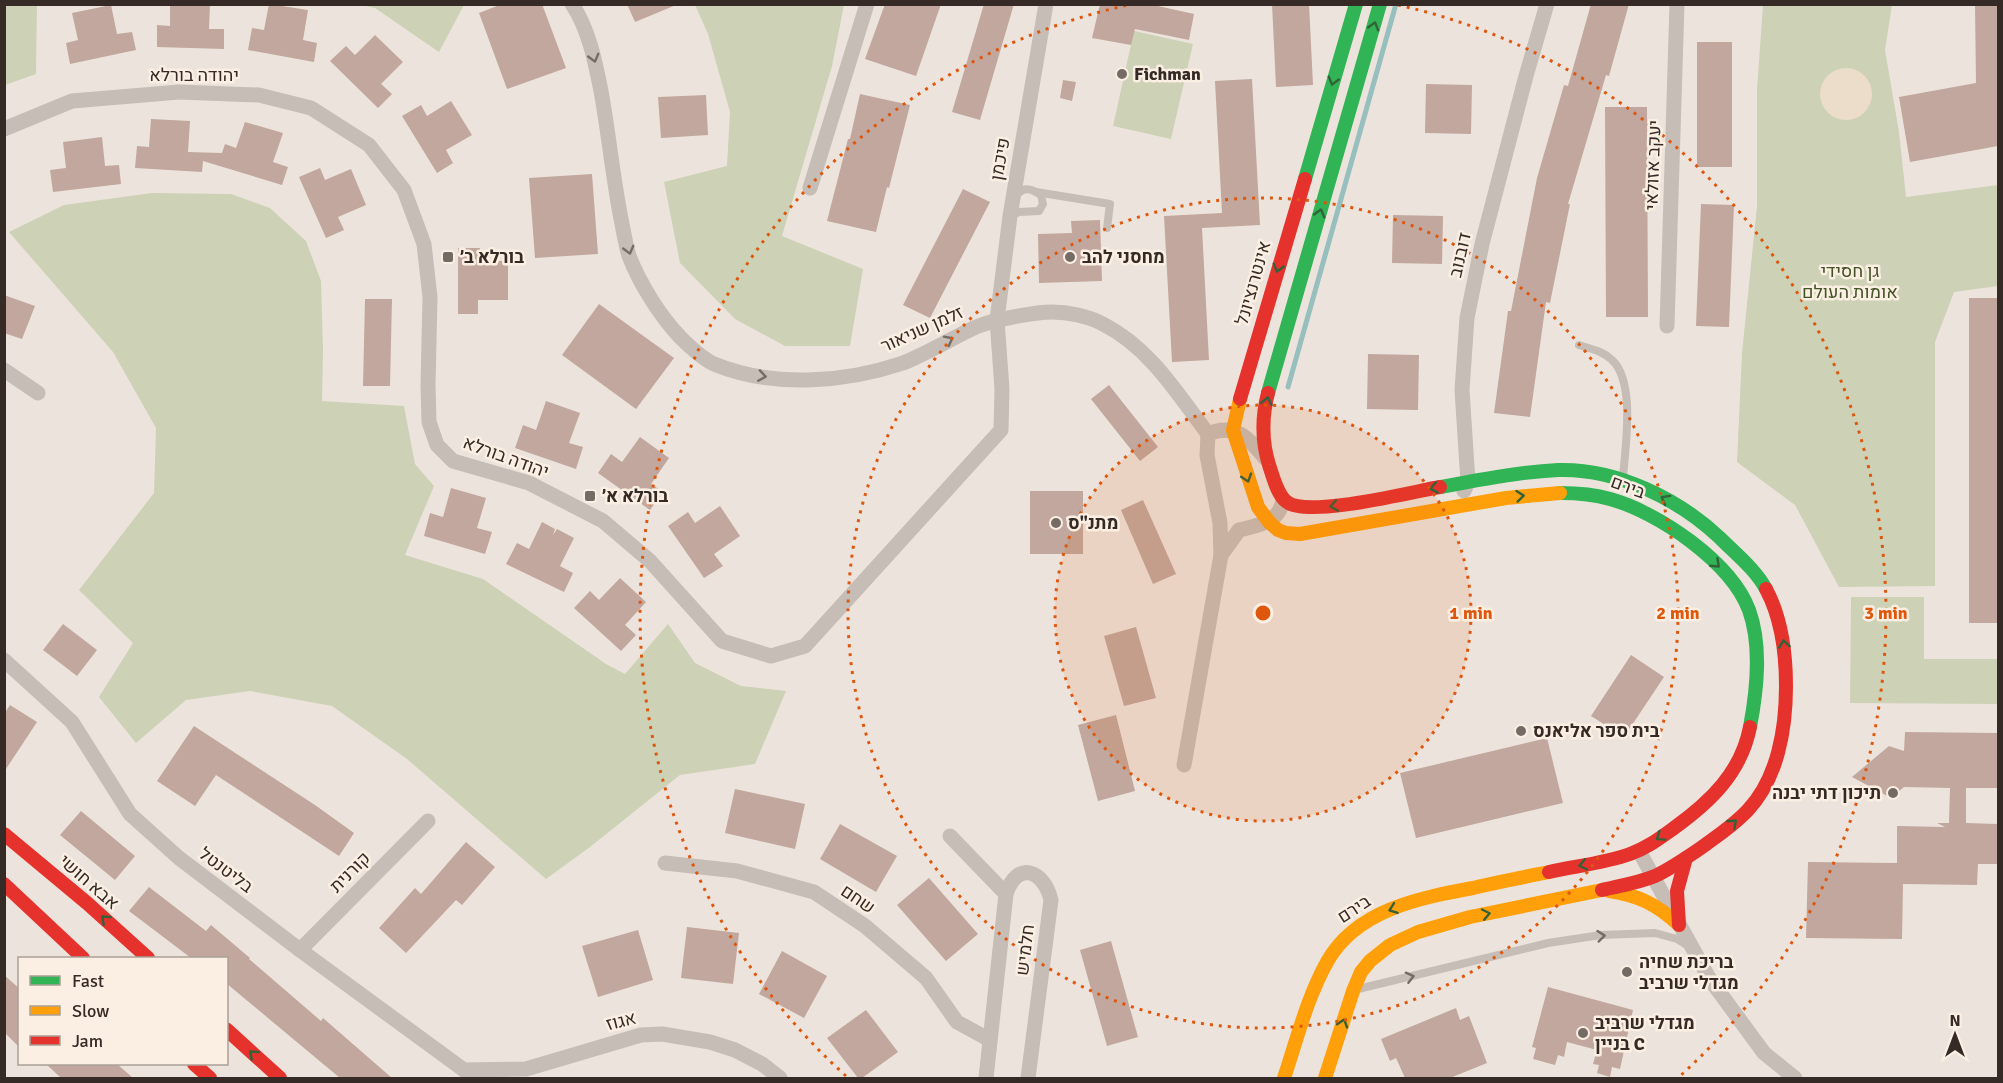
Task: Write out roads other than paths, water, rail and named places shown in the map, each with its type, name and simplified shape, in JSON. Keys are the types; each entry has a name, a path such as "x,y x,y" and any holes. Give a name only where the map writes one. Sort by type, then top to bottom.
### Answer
{"street":[{"name":"זלמן שניאור","path":"572,4 589,39 597,68 617,199 629,256 654,306 680,337 712,363 748,374 782,379 849,378 904,362 979,326 997,321 1051,312 1085,316 1114,330 1151,359 1170,380 1208,434"},
{"path":"810,188 867,4"},
{"name":"פיכמן","path":"997,321 1010,216 1046,4"},
{"name":"אינטרנציונל","path":"1233,430 1238,405 1356,4"},
{"path":"1220,523 1225,527 1239,530 1269,522 1279,513 1283,500 1266,459 1263,432 1267,397 1380,4"},
{"name":"דובנוב","path":"1468,482 1462,390 1467,318 1482,244 1547,4"},
{"name":"יעקב אזולאי","path":"1667,326 1677,4"},
{"name":"יהודה בורלא","path":"4,129 72,101 179,92 259,95 311,108 369,145 404,190 424,244 430,297 429,422 437,445 453,461 529,483 603,520 650,561 722,641 771,656 805,646 1001,430 1002,389 997,321"},
{"path":"4,370 38,393"},
{"path":"1184,765 1221,555 1220,523 1207,455 1208,434 1225,428 1233,430 1248,440 1266,459"},
{"path":"1233,430 1252,493 1258,507 1269,522"},
{"name":"בירם","path":"1283,500 1304,508 1323,508 1515,474 1560,470 1596,473 1622,480 1664,498 1708,527 1758,575 1771,598 1781,627 1786,662 1786,708 1775,765 1749,809 1726,830 1686,858 1654,876 1602,890 1470,917 1418,932 1390,945 1360,972 1325,1078"},
{"path":"1442,510 1456,502 1468,482"},
{"name":"בירם","path":"1269,522 1286,534 1300,534 1536,495 1557,493 1594,495 1622,503 1654,519 1696,546 1723,571 1739,590 1749,609 1756,636 1757,669 1754,715 1744,752 1726,784 1699,811 1640,851 1595,863 1414,901 1363,923 1349,933 1333,950 1320,973 1284,1078"},
{"path":"1221,555 1239,530"},
{"name":"בליטנטל","path":"4,660 72,722 130,814 179,858 462,1074"},
{"name":"קורנית","path":"300,950 428,821"},
{"name":"אבא חושי","path":"4,834 87,903 147,957"},
{"path":"950,836 1006,894"},
{"path":"1640,851 1709,978 1764,1053 1795,1078"},
{"path":"1679,925 1677,891 1686,858"},
{"name":"שחם","path":"665,863 737,871 814,892 865,926 926,978 957,1022 990,1040"},
{"name":"חלמיש","path":"986,1078 1006,894 1014,877 1029,872 1043,879 1049,888 1051,900 1028,1078"},
{"path":"4,884 81,957"},
{"path":"1602,890 1641,897 1663,909 1679,925"},
{"path":"228,1031 280,1078"},
{"name":"אגוז","path":"462,1074 526,1069 641,1035 662,1034 710,1042 735,1050 762,1064 780,1078"},
{"path":"195,1065 210,1078"}],"lane":[{"path":"1010,216 1019,212 1039,211 1044,204 1041,195 1030,188 1021,190 1013,197"},
{"path":"1036,192 1110,204 1107,228"},
{"path":"1579,345 1600,352 1614,362 1624,383 1627,409 1622,480"},
{"path":"1353,991 1548,943 1601,935 1655,933 1677,939 1693,948"}],"waterway":[{"path":"1288,387 1396,4"}],"place":[{"name":"Fichman","path":"1122,74"},
{"name":"בורלא ב׳","path":"448,257"},
{"name":"מחסני להב","path":"1070,257"},
{"name":"בורלא א׳","path":"590,496"},
{"name":"מתנ\"ס","path":"1056,523"},
{"name":"בית ספר אליאנס","path":"1521,731"},
{"name":"תיכון דתי יבנה","path":"1893,793"},
{"name":"בריכת שחיה מגדלי שרביב","path":"1627,972"},
{"name":"מגדלי שרביב בניין C","path":"1583,1033"}],"park label":[{"name":"גן חסידי אומות העולם","path":"1850,281"}]}
